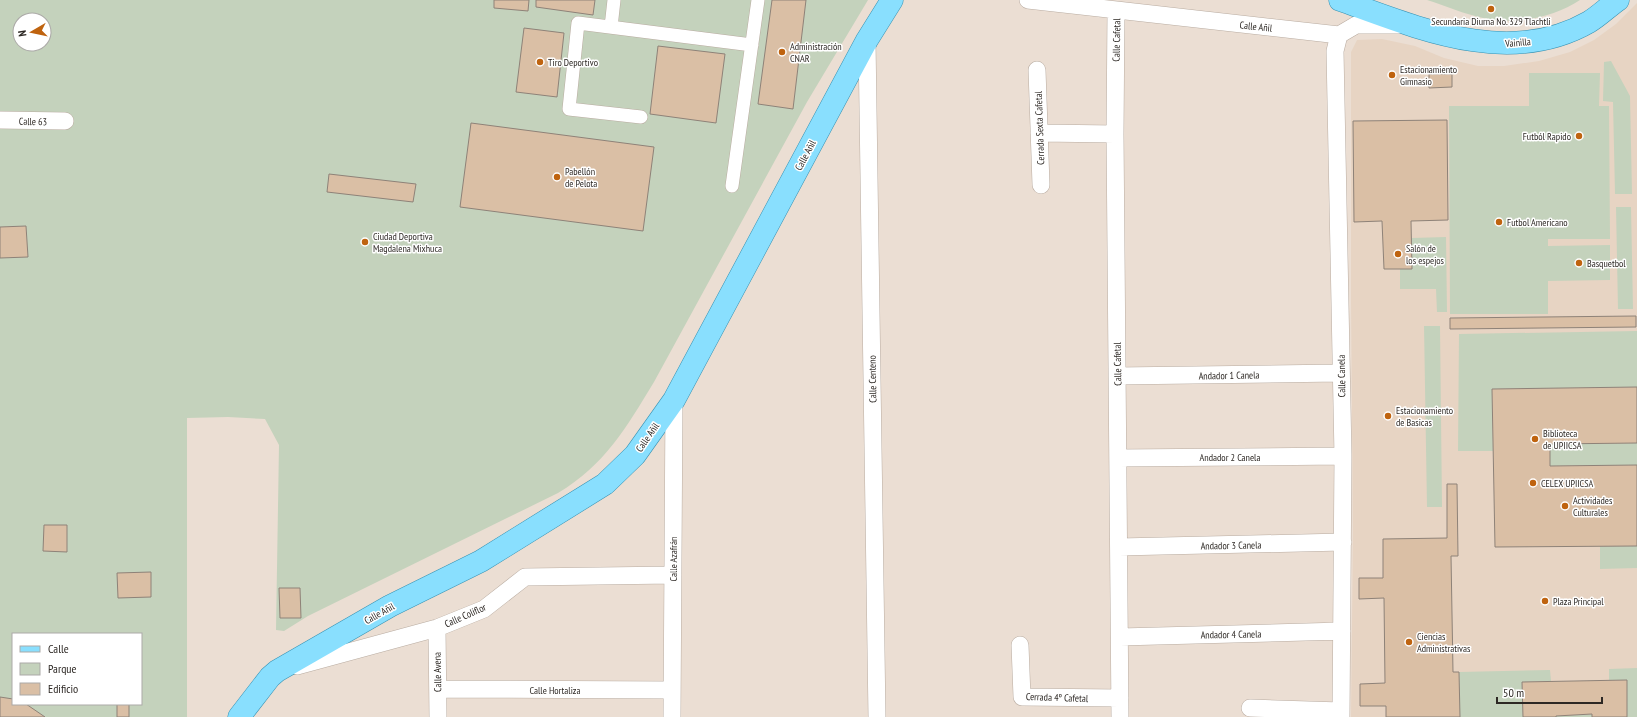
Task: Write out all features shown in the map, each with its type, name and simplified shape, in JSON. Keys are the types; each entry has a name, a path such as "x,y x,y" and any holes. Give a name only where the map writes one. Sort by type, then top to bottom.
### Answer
{"main road":[{"name":"Calle Añil","path":"239,717 241,712 270,677 277,671 390,606 481,561 605,484 635,455 674,400 867,40 892,0"},
{"path":"1340,0 1410,26"},
{"name":"Vainilla","path":"1410,26 1473,41 1505,44 1534,41 1559,35 1589,22 1618,0"}],"street":[{"path":"611,27 614,0"},
{"path":"732,186 758,0"},
{"name":"Calle Añil","path":"1028,0 1339,35"},
{"name":"Calle Cafetal","path":"1116,11 1115,134 1120,717"},
{"path":"641,117 569,109 578,23 752,45"},
{"path":"1339,35 1356,25 1410,26"},
{"name":"Calle Canela","path":"1339,35 1335,51 1341,300 1340,373 1343,456 1341,714"},
{"name":"Calle Centeno","path":"867,40 877,717"},
{"name":"Cerrada Sexta Cafetal","path":"1037,70 1041,185"},
{"name":"Calle 63","path":"0,120 65,121"},
{"path":"1039,133 1115,134"},
{"name":"Andador 1 Canela","path":"1117,376 1340,373"},
{"name":"Calle Azafrán","path":"672,717 674,400"},
{"name":"Andador 2 Canela","path":"1118,458 1343,456"},
{"name":"Andador 3 Canela","path":"1119,547 1343,542"},
{"name":"Calle Coliflor","path":"277,671 437,628 484,609 525,576 673,575"},
{"name":"Calle Avena","path":"437,628 438,717"},
{"name":"Andador 4 Canela","path":"1120,637 1342,631"},
{"name":"Cerrada 4º Cafetal","path":"1020,645 1022,697 1120,698"},
{"name":"Calle Hortaliza","path":"438,689 672,690"},
{"path":"1250,708 1341,714"}],"shaded area":[{"path":"1637,3 1637,717 1351,717 1353,531 1351,52 1357,40 1382,39 1415,46 1444,58 1478,66 1504,66 1539,61 1570,52 1594,40 1616,24"}],"green space":[{"name":"Ciudad Deportiva Magdalena Mixhuca","path":"0,0 868,0 807,102 654,382 634,415 602,458 574,482 558,493 308,616 284,631 276,630 279,445 265,419 228,417 187,418 187,717 0,717"},
{"name":"Secundaria Diurna No. 329 Tlachtli","path":"1427,0 1580,0 1546,15 1507,21 1483,18"},
{"path":"1611,61 1630,96 1632,194 1615,194 1613,102 1603,101 1604,62"},
{"name":"Futbol Americano","path":"1529,73 1600,73 1599,106 1609,106 1610,239 1548,239 1548,246 1610,245 1610,280 1548,281 1548,314 1450,314 1449,106 1529,106"},
{"path":"1616,207 1631,207 1633,309 1618,309"},
{"path":"1446,237 1447,312 1437,312 1436,289 1400,289 1400,269 1412,268 1412,238"},
{"path":"1424,326 1440,326 1442,507 1427,507"},
{"path":"1637,331 1637,387 1492,389 1493,451 1458,451 1459,334"},
{"path":"1637,443 1637,465 1550,466 1550,444"},
{"path":"1600,546 1637,546 1637,568 1600,569"},
{"path":"1637,668 1637,717 1627,717 1627,680 1609,680 1609,669"},
{"path":"1550,670 1551,681 1522,682 1523,717 1455,717 1459,672"},
{"path":"1592,714 1592,717 1556,717 1556,716"}],"building":[{"path":"494,0 529,0 528,11 494,8"},
{"path":"536,0 595,0 593,15 536,7"},
{"name":"Administración CNAR","path":"772,0 806,0 793,109 758,104"},
{"name":"Tiro Deportivo","path":"524,28 564,33 557,97 516,92"},
{"path":"658,46 725,54 716,123 650,114"},
{"path":"1429,74 1452,74 1452,87 1429,88"},
{"path":"1447,120 1448,220 1411,221 1412,269 1384,269 1382,221 1354,222 1353,121"},
{"name":"Pabellón de Pelota","path":"471,123 654,147 643,231 460,207"},
{"path":"329,174 416,184 413,202 327,192"},
{"path":"26,226 28,257 0,258 0,227"},
{"path":"1636,316 1636,327 1450,329 1450,318"},
{"name":"Actividades Culturales","path":"1637,387 1637,443 1550,444 1550,466 1637,465 1637,546 1495,547 1492,389"},
{"name":"Ciencias Administrativas","path":"1447,484 1457,484 1458,556 1451,556 1453,672 1459,672 1460,717 1386,717 1386,706 1360,706 1360,684 1385,683 1384,598 1359,599 1359,578 1383,578 1383,539 1447,538"},
{"path":"44,525 67,525 67,552 43,551"},
{"path":"151,572 151,597 118,598 117,573"},
{"path":"279,588 300,588 301,618 280,618"},
{"path":"1627,680 1627,717 1592,717 1592,714 1556,717 1523,717 1522,682"},
{"path":"0,697 12,699 12,705 27,705 45,717 0,717"},
{"path":"117,705 129,705 129,717 117,717"}],"place":[{"name":"Secundaria Diurna No. 329 Tlachtli","path":"1491,9"},
{"name":"Administración CNAR","path":"782,52"},
{"name":"Tiro Deportivo","path":"540,62"},
{"name":"Estacionamiento Gimnasio","path":"1392,75"},
{"name":"Futból Rapido","path":"1579,136"},
{"name":"Pabellón de Pelota","path":"557,177"},
{"name":"Futbol Americano","path":"1499,222"},
{"name":"Ciudad Deportiva Magdalena Mixhuca","path":"365,242"},
{"name":"Salón de los espejos","path":"1398,254"},
{"name":"Basquetbol","path":"1579,263"},
{"name":"Estacionamiento de Basicas","path":"1388,416"},
{"name":"Biblioteca de UPIICSA","path":"1535,439"},
{"name":"CELEX UPIICSA","path":"1533,483"},
{"name":"Actividades Culturales","path":"1565,506"},
{"name":"Plaza Principal","path":"1545,601"},
{"name":"Ciencias Administrativas","path":"1409,642"}]}
